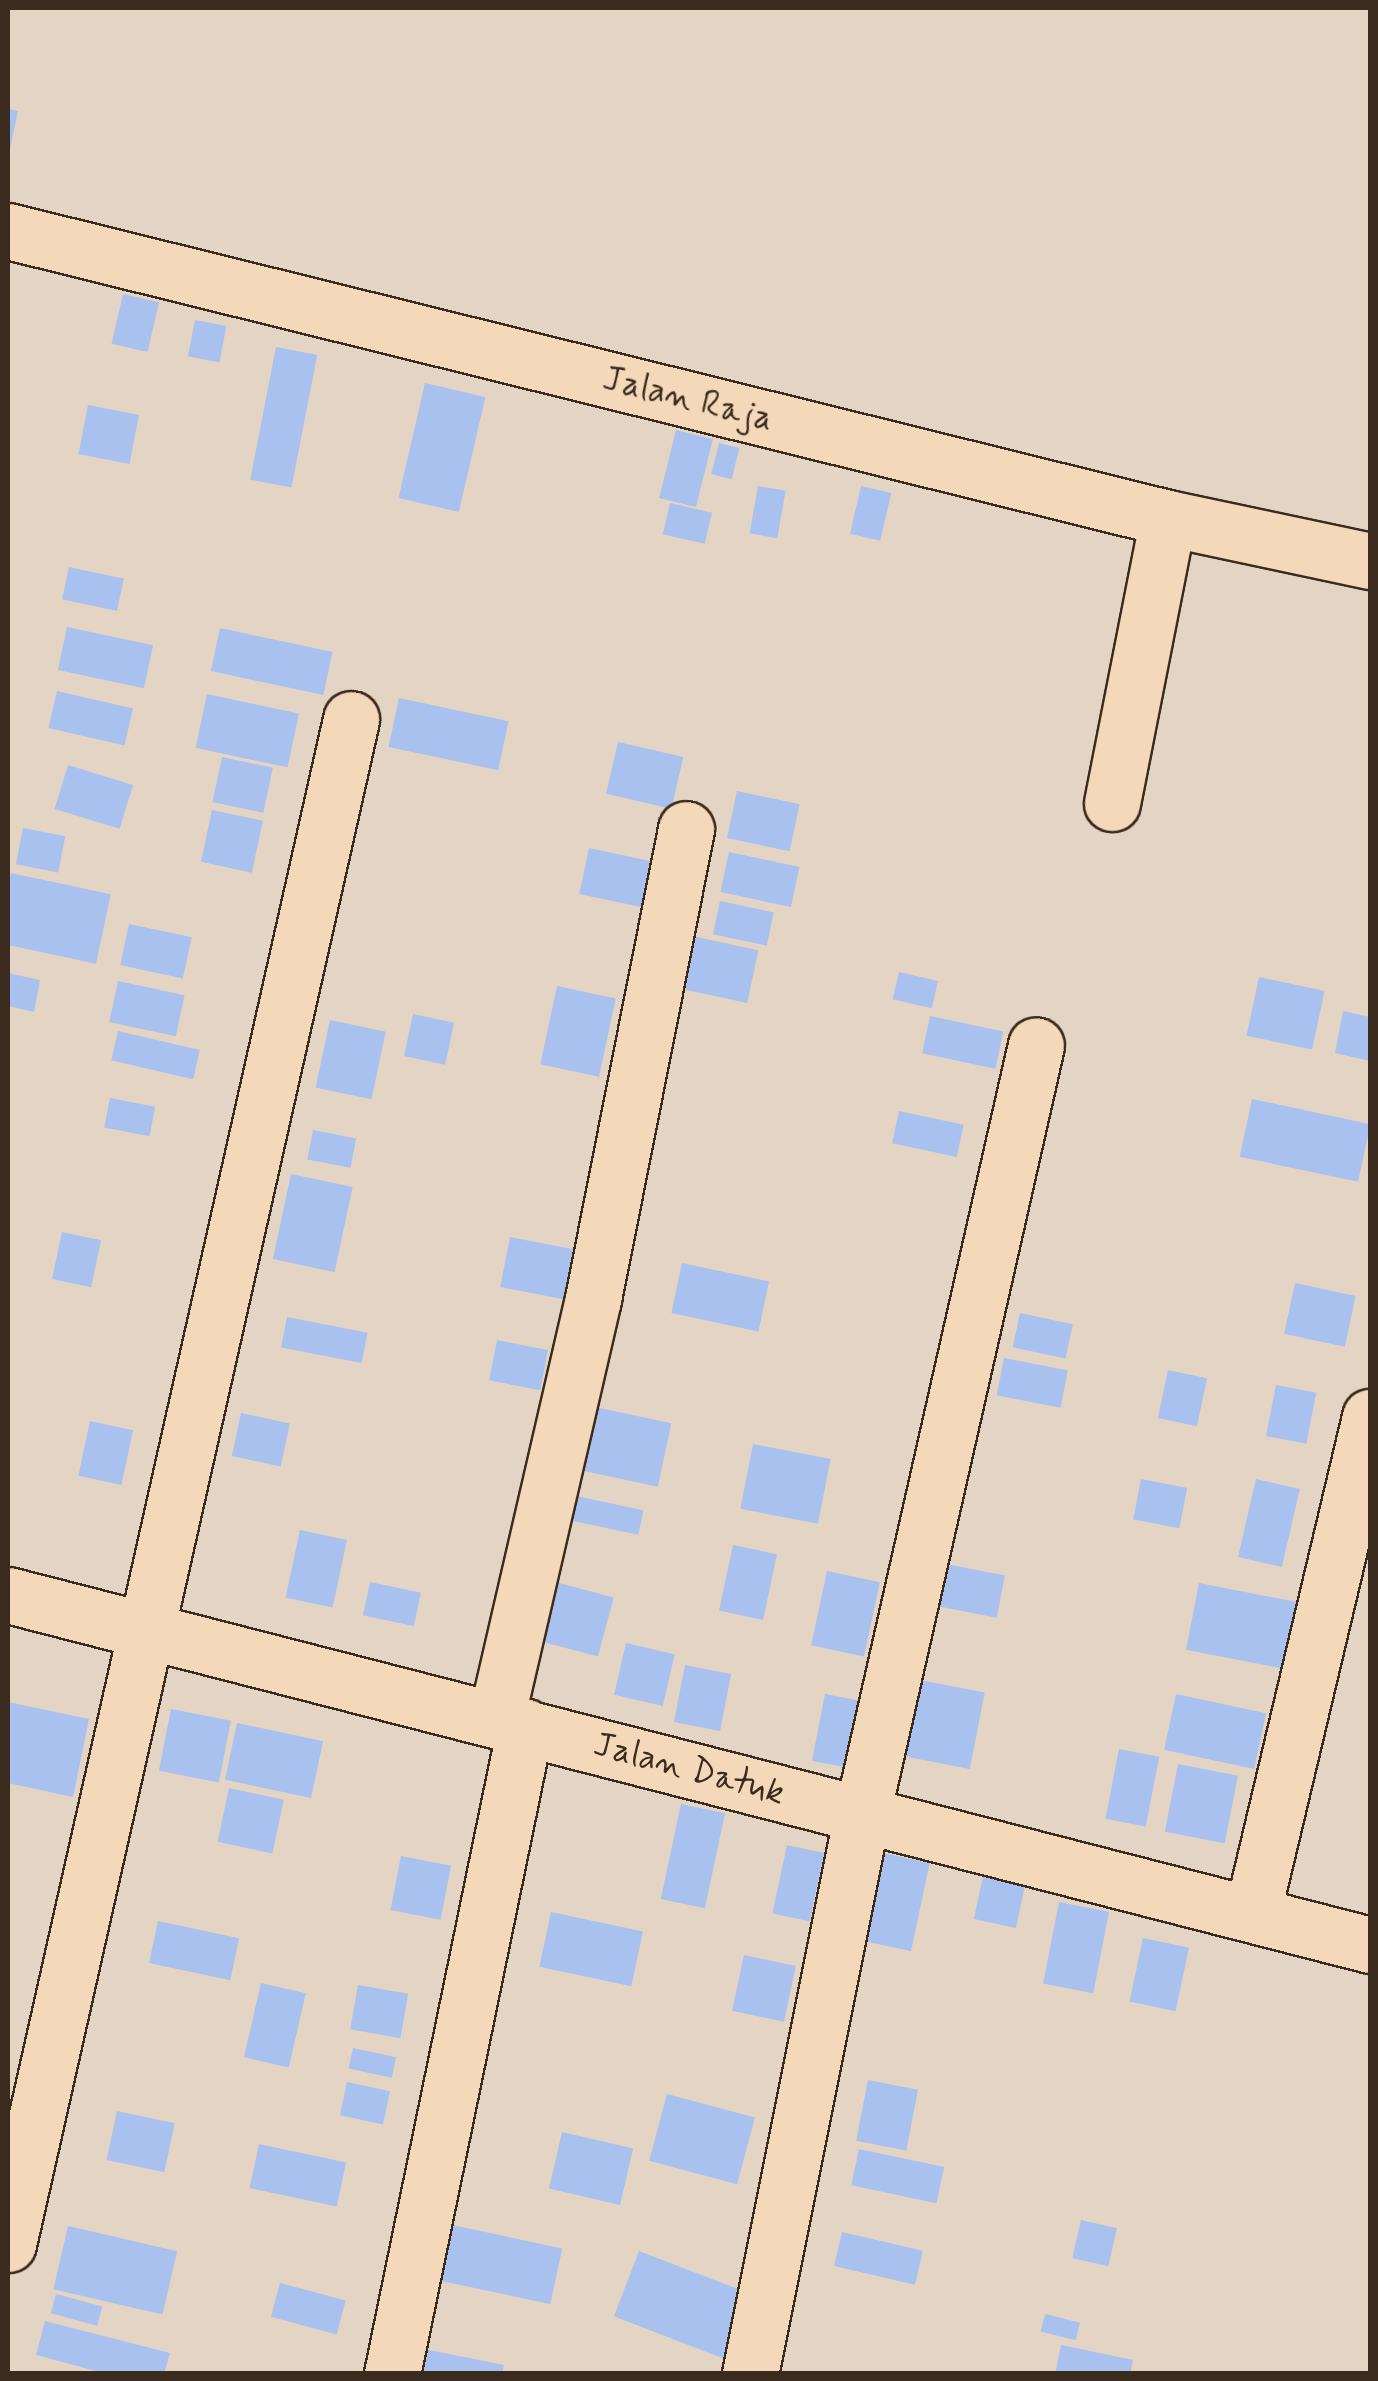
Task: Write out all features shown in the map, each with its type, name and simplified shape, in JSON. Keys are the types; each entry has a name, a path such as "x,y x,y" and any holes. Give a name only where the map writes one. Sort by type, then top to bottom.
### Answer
{"street":[{"name":"Jalan Raja","path":"8,231 1165,534 1370,561"},
{"path":"1112,803 1165,534"},
{"path":"8,2244 351,719"},
{"path":"392,2374 510,1723 686,829"},
{"path":"750,2374 862,1814 1036,1044"},
{"path":"1252,1914 1370,1417"},
{"name":"Jalan Datuk","path":"8,1594 1370,1945"}],"building":[{"path":"8,109 18,111 9,154 8,153"},
{"path":"123,294 159,302 148,352 112,344"},
{"path":"195,320 226,326 219,362 188,356"},
{"path":"276,347 317,355 291,488 250,480"},
{"path":"425,383 485,397 459,512 398,498"},
{"path":"88,405 139,415 130,464 78,454"},
{"path":"676,430 713,439 696,507 659,498"},
{"path":"719,443 739,448 732,479 711,474"},
{"path":"758,486 786,491 777,538 750,533"},
{"path":"861,486 891,493 880,541 850,534"},
{"path":"670,503 712,513 705,544 663,534"},
{"path":"69,567 124,579 117,611 62,599"},
{"path":"67,627 153,645 144,688 58,670"},
{"path":"220,628 332,652 323,695 211,671"},
{"path":"57,691 133,709 124,746 48,728"},
{"path":"207,694 299,714 288,767 196,748"},
{"path":"399,698 509,721 498,770 389,747"},
{"path":"618,742 683,757 671,809 606,794"},
{"path":"222,757 273,768 263,813 212,802"},
{"path":"68,765 133,785 120,829 55,809"},
{"path":"737,791 800,804 790,851 727,838"},
{"path":"212,810 263,821 252,873 201,862"},
{"path":"23,828 65,836 58,873 16,864"},
{"path":"589,848 661,863 652,909 579,894"},
{"path":"729,852 799,867 791,907 720,892"},
{"path":"11,873 111,894 96,964 8,945"},
{"path":"720,901 774,912 767,946 713,934"},
{"path":"129,924 192,937 183,978 120,965"},
{"path":"687,935 758,950 747,1003 676,988"},
{"path":"899,972 938,981 932,1008 893,999"},
{"path":"8,973 40,980 34,1012 8,1006"},
{"path":"1259,977 1325,991 1312,1050 1247,1036"},
{"path":"118,981 185,995 176,1036 109,1022"},
{"path":"557,986 616,998 599,1077 540,1064"},
{"path":"1343,1011 1370,1017 1370,1061 1335,1053"},
{"path":"413,1014 454,1023 445,1065 404,1056"},
{"path":"930,1016 1003,1032 995,1069 922,1053"},
{"path":"330,1020 386,1032 371,1099 316,1087"},
{"path":"118,1031 200,1050 193,1079 111,1060"},
{"path":"110,1098 155,1107 149,1136 104,1127"},
{"path":"1252,1099 1370,1124 1358,1182 1240,1157"},
{"path":"899,1111 964,1125 957,1157 892,1143"},
{"path":"313,1130 356,1138 350,1168 307,1159"},
{"path":"291,1174 353,1187 335,1272 273,1259"},
{"path":"62,1232 101,1240 91,1287 52,1279"},
{"path":"510,1237 576,1250 566,1300 500,1287"},
{"path":"682,1263 769,1282 758,1331 671,1313"},
{"path":"1295,1283 1356,1296 1345,1347 1284,1334"},
{"path":"1020,1313 1073,1324 1066,1358 1013,1347"},
{"path":"287,1317 367,1333 362,1363 281,1347"},
{"path":"497,1340 548,1350 540,1390 489,1380"},
{"path":"1004,1358 1068,1370 1061,1408 997,1395"},
{"path":"1168,1370 1207,1378 1197,1426 1158,1418"},
{"path":"1276,1385 1316,1393 1306,1444 1266,1436"},
{"path":"595,1407 671,1423 658,1487 581,1471"},
{"path":"241,1413 290,1423 281,1466 232,1456"},
{"path":"90,1421 133,1430 121,1485 78,1476"},
{"path":"753,1444 831,1459 818,1524 740,1509"},
{"path":"1141,1479 1187,1488 1179,1528 1133,1519"},
{"path":"1256,1479 1300,1489 1282,1567 1238,1557"},
{"path":"576,1496 643,1510 638,1535 571,1520"},
{"path":"300,1530 347,1540 333,1607 286,1597"},
{"path":"733,1545 777,1554 763,1620 719,1611"},
{"path":"946,1564 1005,1575 997,1618 938,1606"},
{"path":"827,1571 880,1582 864,1657 811,1645"},
{"path":"548,1580 614,1598 598,1657 532,1639"},
{"path":"370,1582 421,1593 414,1626 363,1615"},
{"path":"1199,1583 1298,1602 1285,1669 1186,1650"},
{"path":"626,1643 675,1654 663,1706 614,1695"},
{"path":"685,1665 731,1674 720,1731 674,1722"},
{"path":"915,1679 985,1693 970,1769 900,1756"},
{"path":"825,1694 865,1702 852,1769 812,1761"},
{"path":"1176,1694 1266,1713 1254,1769 1164,1750"},
{"path":"8,1702 89,1719 73,1797 8,1783"},
{"path":"171,1709 231,1721 219,1782 159,1771"},
{"path":"237,1723 323,1741 311,1798 225,1780"},
{"path":"1119,1749 1159,1757 1146,1827 1105,1819"},
{"path":"1178,1764 1238,1776 1225,1843 1165,1832"},
{"path":"229,1788 284,1800 272,1853 218,1842"},
{"path":"681,1804 725,1813 705,1908 661,1899"},
{"path":"787,1845 824,1853 810,1921 772,1913"},
{"path":"873,1851 930,1863 911,1951 854,1939"},
{"path":"401,1856 451,1866 441,1920 391,1910"},
{"path":"983,1876 1025,1885 1016,1928 974,1919"},
{"path":"1059,1902 1109,1912 1093,1993 1043,1983"},
{"path":"551,1912 643,1932 631,1986 539,1967"},
{"path":"158,1921 239,1938 230,1980 149,1963"},
{"path":"1143,1938 1189,1948 1175,2011 1129,2002"},
{"path":"744,1955 796,1966 784,2022 732,2011"},
{"path":"261,1983 306,1993 289,2067 244,2057"},
{"path":"358,1985 408,1994 400,2038 350,2029"},
{"path":"353,2048 396,2057 392,2078 349,2069"},
{"path":"868,2080 918,2090 906,2151 856,2141"},
{"path":"347,2082 390,2091 383,2124 340,2115"},
{"path":"667,2094 755,2118 737,2184 649,2161"},
{"path":"117,2111 175,2123 164,2172 107,2160"},
{"path":"562,2132 633,2148 620,2205 549,2189"},
{"path":"259,2144 346,2163 337,2207 250,2188"},
{"path":"859,2149 944,2167 936,2203 851,2185"},
{"path":"1081,2220 1117,2228 1108,2266 1072,2258"},
{"path":"438,2222 562,2248 550,2304 426,2278"},
{"path":"68,2226 177,2251 163,2315 53,2289"},
{"path":"842,2232 923,2251 915,2285 834,2266"},
{"path":"639,2251 749,2293 724,2359 614,2316"},
{"path":"280,2283 346,2301 337,2334 271,2317"},
{"path":"56,2294 102,2306 97,2326 51,2313"},
{"path":"1045,2314 1080,2323 1076,2340 1041,2331"},
{"path":"45,2321 170,2353 164,2374 107,2374 36,2355"},
{"path":"1061,2345 1133,2360 1130,2374 1055,2374"},
{"path":"414,2347 504,2365 502,2374 409,2374"}]}
